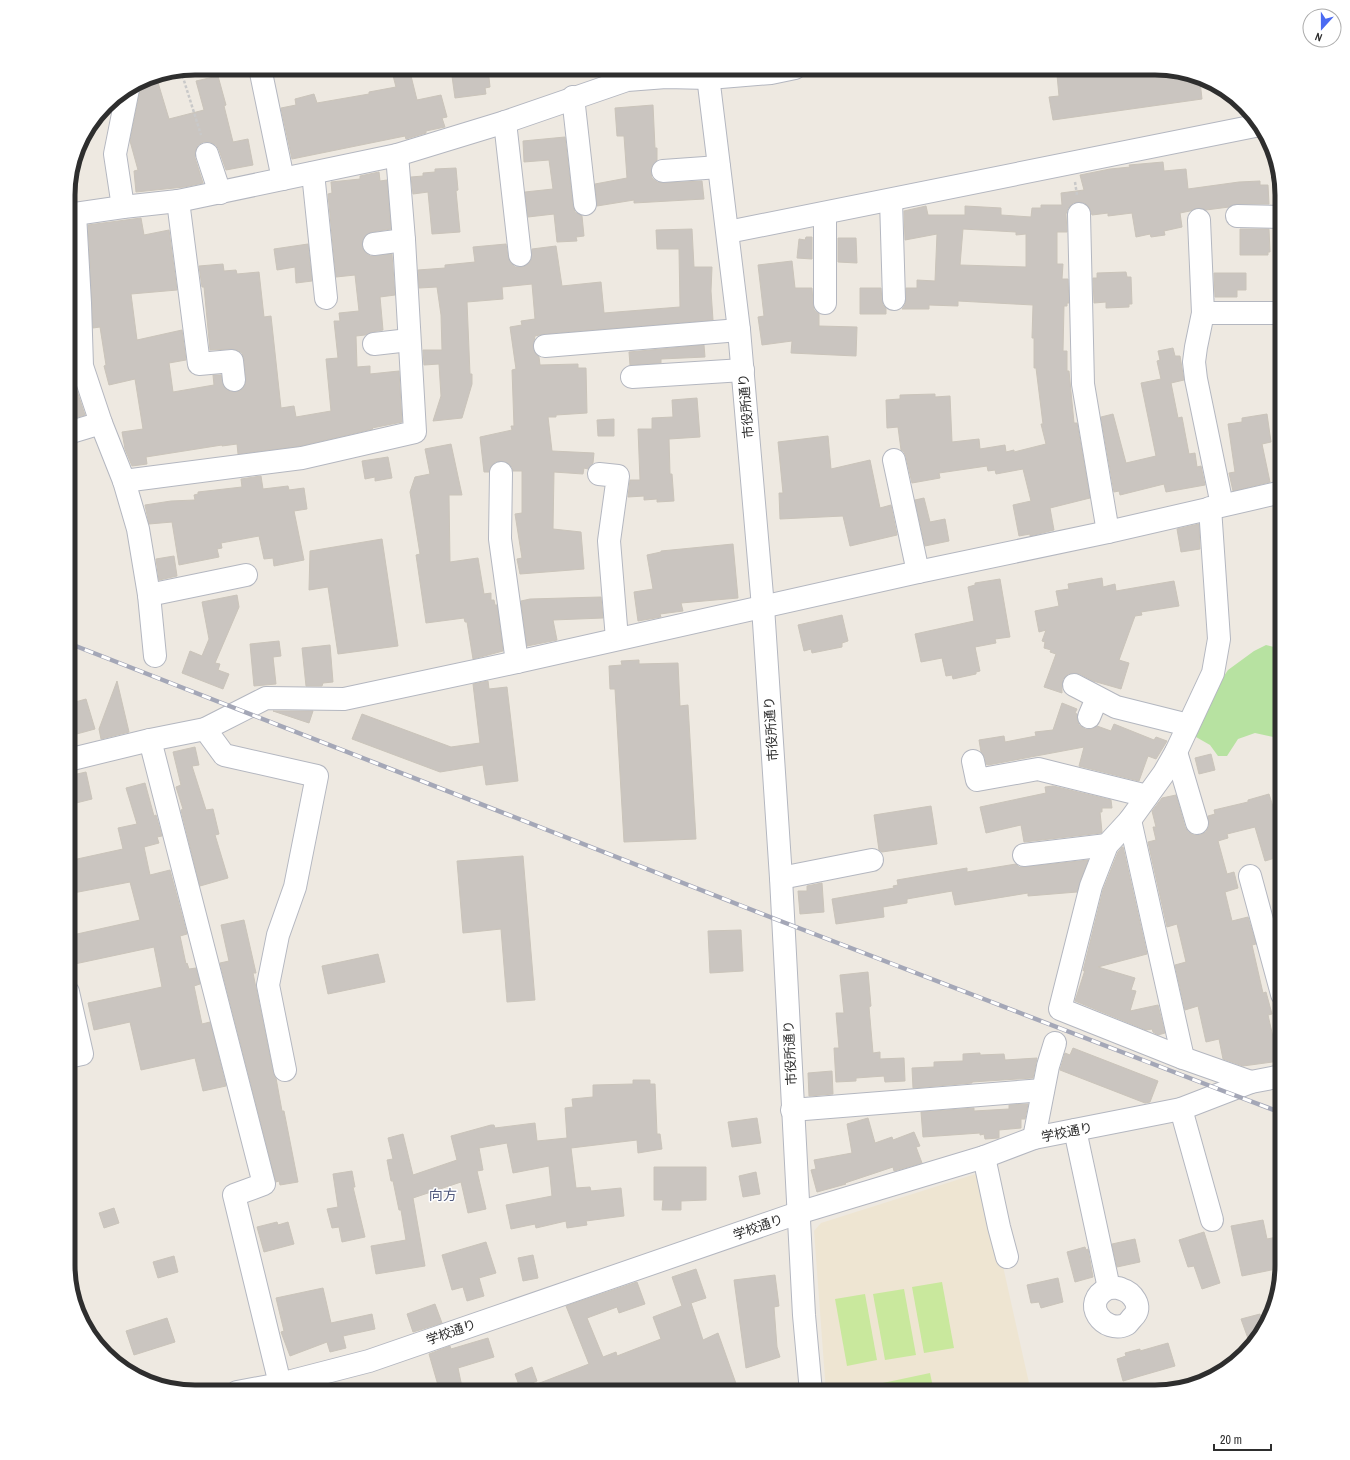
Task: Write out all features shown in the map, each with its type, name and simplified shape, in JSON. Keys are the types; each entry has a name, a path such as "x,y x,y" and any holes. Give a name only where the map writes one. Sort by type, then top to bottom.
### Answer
{"street":[{"path":"261,75 283,179"},
{"path":"75,215 122,207 178,201 397,155 505,122 572,97 627,80 687,75"},
{"name":"市役所通り","path":"708,75 739,330 763,607 780,878 804,1316 810,1385"},
{"path":"122,207 115,154 127,96"},
{"path":"572,97 585,204"},
{"path":"505,122 520,255"},
{"path":"728,232 1073,164 1253,126"},
{"path":"207,154 220,193"},
{"path":"124,481 302,458 415,432 404,240 397,155"},
{"path":"663,171 719,167"},
{"path":"313,173 326,298"},
{"path":"891,200 894,300"},
{"path":"178,201 199,364 232,361 234,380"},
{"path":"825,303 826,213"},
{"path":"1079,214 1083,384 1108,532"},
{"path":"1237,216 1275,217"},
{"path":"1199,220 1203,313 1194,362 1216,507 1219,639 1212,673 1176,752 1164,774 1130,820 1107,845 1091,886 1060,1009 1184,1058 1251,1082"},
{"path":"374,244 404,240"},
{"path":"1203,313 1275,313"},
{"path":"546,346 739,330"},
{"path":"374,344 409,340"},
{"path":"75,369 101,423 124,481 138,529 149,595 155,656"},
{"path":"632,377 743,370"},
{"path":"75,430 101,423"},
{"path":"894,460 918,572"},
{"path":"501,473 500,539 517,662"},
{"path":"599,474 618,476 602,540 617,639"},
{"path":"75,758 150,740 205,729 266,698 344,699 517,662 918,572 1108,532 1275,494"},
{"path":"149,595 246,575"},
{"path":"1074,684 1097,698 1116,707 1188,725"},
{"path":"1089,717 1097,698"},
{"path":"205,729 224,755 317,776 295,887 278,935 268,985 285,1070"},
{"path":"150,740 264,1184 234,1195 280,1384"},
{"path":"1176,752 1197,823"},
{"path":"973,761 977,780 1038,770 1147,796"},
{"path":"1130,820 1184,1058"},
{"path":"1024,855 1107,845"},
{"path":"780,878 872,860"},
{"path":"1250,876 1275,968"},
{"path":"75,1023 82,1054 75,1056"},
{"path":"1034,1138 1048,1066 1055,1044"},
{"name":"学校通り","path":"275,1385 369,1361 798,1213 984,1157 1034,1138 1181,1109 1251,1082 1275,1077"},
{"path":"792,1110 1043,1090"},
{"path":"1181,1109 1212,1220"},
{"path":"1075,1130 1109,1288"},
{"path":"984,1157 1007,1257"}],"path":[{"path":"182,76 207,154"},
{"path":"1073,164 1079,214"}],"shaded area":[{"path":"982,1172 1029,1385 825,1385 814,1231 821,1223"}],"green space":[{"path":"1266,645 1275,647 1275,737 1255,733 1238,739 1227,756 1218,756 1210,745 1196,737 1195,728 1209,696 1228,670 1254,651"},
{"path":"942,1282 954,1348 924,1353 912,1287"},
{"path":"904,1289 916,1355 885,1360 873,1294"},
{"path":"865,1294 877,1360 847,1366 835,1299"},
{"path":"930,1373 933,1385 873,1385"}],"building":[{"path":"393,75 411,75 417,100 441,95 447,117 442,118 445,127 426,131 426,133 406,139 405,136 292,159 281,108 296,105 295,99 314,94 317,103 369,94 369,92 396,87"},
{"path":"452,75 489,75 490,87 485,88 486,94 455,98"},
{"path":"1057,75 1163,75 1178,77 1200,84 1202,99 1053,120 1049,97 1059,96"},
{"path":"218,76 226,105 224,106 233,142 248,139 253,165 226,170 216,145 210,142 203,142 198,145 195,152 195,158 203,183 184,187 136,192 134,171 138,170 130,141 139,89 158,81 169,119 204,110 196,81"},
{"path":"653,105 657,160 652,166 652,178 657,182 664,183 702,181 704,199 634,203 634,200 597,206 595,184 627,178 624,136 617,136 615,108"},
{"path":"565,137 573,205 575,212 582,216 584,236 576,237 577,241 557,242 554,214 528,217 525,192 553,189 549,160 524,162 523,141"},
{"path":"1163,162 1164,171 1186,169 1188,189 1239,182 1260,181 1260,185 1268,185 1269,204 1237,204 1229,207 1206,210 1198,208 1180,213 1182,227 1164,231 1165,235 1151,237 1150,234 1136,237 1132,213 1108,216 1108,213 1092,215 1089,207 1085,203 1079,202 1073,203 1068,208 1066,214 1067,232 1057,232 1057,264 1063,264 1062,279 1068,279 1069,303 1067,303 1067,306 1064,306 1063,351 1067,351 1067,371 1069,371 1074,423 1077,423 1090,498 1050,508 1054,530 1030,536 1030,534 1019,536 1013,505 1031,501 1023,469 996,474 995,470 988,471 987,466 939,473 940,478 912,483 906,457 904,452 901,450 898,427 887,428 886,400 900,399 900,395 935,394 935,397 950,396 952,442 979,439 980,449 1005,445 1006,452 1014,450 1014,452 1046,444 1041,424 1043,424 1036,368 1034,368 1034,338 1032,338 1033,305 958,301 958,306 929,305 929,309 902,309 905,305 906,288 917,288 917,280 935,281 937,234 905,240 904,211 926,206 928,215 965,215 965,206 1001,208 1001,215 1031,217 1032,208 1041,208 1041,205 1062,205 1061,193 1084,190 1080,175 1130,167 1129,165","holes":["963,229 1016,232 1016,235 1026,234 1026,267 960,265"]},
{"path":"456,168 458,190 456,191 460,232 432,234 428,192 413,194 411,177 423,176 423,173 435,172 435,169"},
{"path":"379,172 380,181 387,180 391,229 367,234 363,239 362,245 364,251 370,256 392,254 395,295 380,297 383,330 356,336 357,367 370,366 370,374 399,371 402,422 300,446 238,454 237,444 222,445 146,457 147,464 132,466 125,449 122,432 143,429 135,379 109,385 104,366 106,365 100,327 93,328 88,225 141,218 144,235 169,230 177,290 131,294 137,340 182,330 186,360 169,363 173,392 214,385 213,375 221,375 224,387 229,391 236,392 241,390 245,385 246,379 242,353 231,349 210,350 204,287 202,287 199,266 223,264 224,271 236,270 237,274 259,272 264,317 271,316 281,408 294,406 296,417 331,411 326,359 338,358 334,321 340,321 339,313 359,311 355,275 336,277 328,194 332,193 331,182 360,179 360,176"},
{"path":"692,229 694,267 712,267 711,291 713,320 535,336 533,347 535,353 539,357 540,365 578,364 578,368 586,368 587,413 548,417 552,451 594,453 593,463 588,469 584,468 583,474 554,472 553,529 581,532 584,569 520,574 517,559 522,558 515,514 522,513 522,471 513,471 512,467 508,463 501,461 495,462 491,466 489,472 484,472 480,437 512,430 511,426 514,426 512,370 516,369 510,327 522,325 521,321 535,319 532,284 502,287 503,299 467,302 470,374 472,374 472,384 462,418 433,421 441,396 439,364 424,365 423,350 442,350 441,315 437,287 419,288 418,270 445,268 445,265 475,262 473,247 506,244 510,262 515,267 522,267 527,265 531,260 532,249 556,246 562,286 601,282 604,313 680,307 679,249 657,249 656,230"},
{"path":"1240,229 1269,229 1270,252 1268,252 1268,255 1240,255"},
{"path":"806,237 812,237 812,259 797,258 799,239 805,240"},
{"path":"838,238 856,238 857,263 838,262"},
{"path":"308,244 312,281 296,283 295,267 277,270 274,249"},
{"path":"792,261 795,288 812,288 814,310 819,314 819,326 857,327 856,356 791,353 792,341 762,345 758,317 764,316 758,265"},
{"path":"1126,272 1127,277 1131,277 1132,304 1129,304 1129,307 1106,308 1106,302 1094,303 1093,278 1097,278 1097,273"},
{"path":"1214,273 1246,273 1246,290 1237,290 1237,297 1215,297"},
{"path":"860,288 881,288 882,300 883,305 886,308 886,314 860,314"},
{"path":"704,345 705,357 661,359 661,363 630,365 629,352"},
{"path":"1173,348 1175,356 1180,356 1184,380 1171,383 1178,418 1182,417 1189,454 1195,453 1197,467 1201,466 1205,485 1166,492 1164,484 1120,495 1119,491 1114,492 1101,417 1113,414 1126,463 1156,456 1141,383 1161,379 1157,361 1160,360 1158,351"},
{"path":"75,385 85,415 75,418"},
{"path":"697,398 700,437 669,439 670,474 672,474 674,501 657,502 657,499 644,500 644,496 628,497 630,480 640,480 638,429 652,429 652,418 673,417 672,400"},
{"path":"1267,414 1271,442 1262,444 1270,482 1233,491 1229,473 1235,472 1228,424 1242,422 1242,418"},
{"path":"614,419 614,436 598,436 597,420"},
{"path":"828,436 831,469 870,460 880,508 891,505 897,535 850,546 843,516 780,519 779,493 783,493 778,442"},
{"path":"451,444 462,495 449,495 450,562 478,558 484,594 491,593 491,600 494,600 495,605 497,605 503,651 473,659 467,622 465,622 464,618 426,623 416,555 420,554 410,492 415,477 430,474 425,449"},
{"path":"388,457 392,478 375,481 375,477 365,479 362,461"},
{"path":"261,476 263,489 288,486 289,490 304,488 307,509 294,511 304,560 274,566 273,558 264,559 259,536 221,543 222,548 217,549 219,557 179,565 172,522 149,524 145,505 171,501 195,500 194,495 198,494 198,492 242,487 241,479"},
{"path":"924,498 930,522 945,519 949,541 925,546 915,500"},
{"path":"1199,524 1200,549 1181,552 1177,529"},
{"path":"382,539 398,646 338,654 328,587 309,590 310,551"},
{"path":"733,544 738,598 681,603 683,611 660,614 661,617 638,621 634,592 653,589 647,555 661,551"},
{"path":"174,556 177,576 159,580 156,559"},
{"path":"1102,578 1103,587 1115,584 1116,591 1174,581 1179,606 1141,612 1142,615 1135,616 1119,660 1129,663 1121,689 1093,681 1080,674 1074,673 1068,674 1063,679 1062,693 1044,687 1056,654 1050,652 1051,650 1044,648 1045,642 1042,641 1046,630 1039,632 1035,611 1059,606 1056,591 1069,589 1068,584"},
{"path":"1000,579 1010,637 995,639 996,643 975,647 980,671 976,672 976,674 953,679 952,675 946,676 942,658 921,662 915,634 974,621 968,587 975,585 975,583"},
{"path":"237,595 239,607 215,663 220,664 218,670 229,674 223,689 182,673 190,651 202,656 209,639 202,602"},
{"path":"601,597 603,618 553,620 557,640 527,646 521,601 530,599"},
{"path":"842,615 848,641 842,643 842,647 812,653 811,649 804,651 798,625"},
{"path":"279,641 281,656 273,657 276,684 254,686 250,644"},
{"path":"330,645 333,682 323,683 322,686 306,686 302,648"},
{"path":"639,660 639,664 678,663 680,706 688,705 696,839 624,842 615,689 610,689 609,666 622,665 621,661"},
{"path":"117,681 129,732 101,739 99,729"},
{"path":"488,681 489,689 507,687 518,781 486,785 483,765 440,772 352,739 362,714 451,747 480,743 473,684"},
{"path":"86,699 95,729 75,734 75,702"},
{"path":"1062,703 1077,709 1075,713 1077,714 1079,725 1085,729 1091,729 1097,726 1111,731 1114,724 1154,740 1156,737 1167,741 1156,759 1148,756 1139,781 1079,766 1084,747 988,765 986,764 985,758 981,752 979,740 1004,736 1005,742 1036,736 1035,732 1053,730"},
{"path":"273,711 313,711 309,723"},
{"path":"195,747 199,765 192,766 206,810 213,809 219,834 215,835 228,878 200,886 181,810 183,809 176,787 181,785 173,752"},
{"path":"1211,754 1215,770 1199,774 1195,758"},
{"path":"86,772 92,799 75,803 75,774"},
{"path":"145,783 154,816 156,815 162,836 157,837 159,843 144,847 150,875 170,870 187,934 180,936 186,964 187,963 189,969 196,968 200,984 194,986 202,1024 210,1022 226,1086 203,1091 195,1058 141,1070 130,1022 94,1030 88,1003 162,987 154,947 75,964 75,934 140,920 130,882 75,893 75,859 123,849 118,828 137,824 126,788"},
{"path":"1053,786 1111,800 1112,808 1102,808 1102,812 1100,812 1102,832 1024,842 1021,825 986,833 980,807 1046,793 1045,787"},
{"path":"1269,794 1275,813 1275,858 1265,861 1255,827 1227,834 1228,838 1218,841 1227,874 1234,872 1238,888 1225,892 1232,921 1248,917 1256,944 1252,945 1263,993 1266,992 1272,1014 1268,1015 1275,1046 1275,1062 1243,1066 1223,1059 1219,1039 1206,1042 1198,1006 1185,1010 1175,965 1186,962 1177,924 1167,927 1148,842 1156,840 1153,827 1156,827 1152,811 1162,798 1176,795 1185,827 1188,832 1194,835 1200,835 1206,832 1209,826 1208,816 1215,814 1214,810 1248,802 1248,800"},
{"path":"931,806 937,844 882,852 879,850 874,815"},
{"path":"1122,847 1147,954 1098,967 1135,978 1131,990 1136,991 1130,1011 1158,1005 1165,1033 1158,1035 1153,1032 1152,1029 1146,1030 1075,1001 1085,970 1083,971 1103,890 1118,852"},
{"path":"523,856 535,1000 507,1002 501,929 463,933 457,861"},
{"path":"1088,860 1077,892 1028,896 1028,893 955,905 952,891 907,899 907,903 883,907 884,917 836,924 832,899 894,888 893,886 898,885 897,880 967,868 967,872 1016,864 1019,867 1026,867"},
{"path":"822,883 824,912 800,914 798,891 807,891 807,886"},
{"path":"244,920 256,973 253,973 273,1072 276,1078 282,1111 284,1111 298,1182 280,1185 279,1181 276,1182 220,963 229,961 221,925"},
{"path":"741,930 743,971 710,973 708,931"},
{"path":"378,954 385,982 328,994 322,966"},
{"path":"868,972 873,1053 880,1052 880,1059 904,1058 905,1081 885,1082 884,1076 856,1078 856,1081 836,1082 834,1048 839,1048 836,1013 844,1013 840,975"},
{"path":"1073,1048 1158,1081 1150,1102 1145,1103 1060,1070 1065,1053 1070,1055"},
{"path":"980,1053 980,1055 1004,1054 1005,1060 1037,1058 1033,1078 913,1088 912,1068 934,1067 934,1062 963,1061 963,1054"},
{"path":"832,1071 833,1094 809,1096 808,1073"},
{"path":"633,1080 650,1080 650,1084 655,1084 657,1134 660,1134 662,1149 638,1153 637,1140 571,1148 576,1188 590,1187 591,1191 621,1188 624,1216 586,1221 587,1225 567,1228 566,1221 536,1228 535,1224 511,1229 506,1205 552,1196 549,1166 513,1173 507,1143 479,1148 483,1170 477,1171 486,1209 468,1213 461,1182 413,1198 425,1266 376,1274 371,1246 406,1240 401,1210 399,1210 387,1160 393,1159 388,1138 403,1134 413,1175 457,1160 451,1136 491,1125 494,1125 495,1128 535,1123 537,1141 567,1138 565,1108 573,1107 572,1099 593,1097 593,1085 633,1084"},
{"path":"1028,1104 1025,1119 1021,1119 1021,1128 999,1130 999,1138 985,1139 984,1134 980,1135 980,1133 923,1137 921,1112 974,1108 974,1111 1009,1109 1009,1105"},
{"path":"757,1118 761,1143 732,1147 728,1122"},
{"path":"868,1118 875,1143 892,1137 893,1140 914,1132 920,1146 916,1147 922,1163 894,1171 893,1167 845,1183 846,1184 817,1192 811,1170 816,1169 814,1160 852,1153 847,1124"},
{"path":"654,1167 706,1167 706,1200 681,1201 681,1210 662,1210 663,1200 654,1200"},
{"path":"352,1171 355,1187 353,1187 365,1237 342,1242 339,1227 332,1228 327,1209 338,1207 333,1174"},
{"path":"756,1172 760,1194 743,1197 739,1176"},
{"path":"114,1208 119,1223 104,1228 99,1213"},
{"path":"1263,1220 1267,1239 1275,1237 1275,1269 1242,1276 1231,1226"},
{"path":"277,1222 278,1225 288,1222 294,1244 264,1252 257,1227"},
{"path":"1204,1232 1220,1283 1202,1289 1194,1266 1188,1267 1179,1240"},
{"path":"1135,1239 1140,1262 1117,1267 1112,1244"},
{"path":"486,1242 496,1273 479,1278 484,1296 467,1301 463,1287 452,1290 442,1255"},
{"path":"1085,1247 1086,1250 1088,1249 1093,1277 1075,1282 1067,1252"},
{"path":"533,1255 538,1278 523,1281 518,1258"},
{"path":"174,1256 178,1272 158,1278 153,1262"},
{"path":"696,1269 706,1298 691,1303 703,1340 718,1333 737,1385 535,1385 589,1364 566,1306 637,1282 645,1304 619,1313 617,1307 587,1318 603,1357 616,1352 617,1356 661,1339 653,1317 682,1306 672,1277"},
{"path":"775,1275 779,1306 774,1307 777,1347 780,1357 746,1368 734,1280"},
{"path":"1058,1278 1063,1302 1041,1308 1039,1302 1031,1303 1027,1285"},
{"path":"323,1288 331,1323 372,1314 375,1329 343,1336 346,1348 330,1352 327,1342 290,1356 281,1332 284,1331 276,1298"},
{"path":"435,1304 442,1323 413,1332 407,1314"},
{"path":"1260,1314 1262,1320 1248,1340 1241,1319"},
{"path":"167,1318 175,1342 134,1355 126,1331"},
{"path":"488,1338 494,1357 458,1368 462,1385 438,1385 429,1354 450,1346 451,1349"},
{"path":"1168,1343 1175,1366 1123,1381 1117,1359 1126,1356 1125,1353 1140,1349 1140,1351"},
{"path":"532,1367 537,1381 527,1385 519,1385 515,1374"}],"railway":[{"path":"75,646 783,922 1275,1110"}],"district":[{"name":"向方","path":"443,1195"}]}
